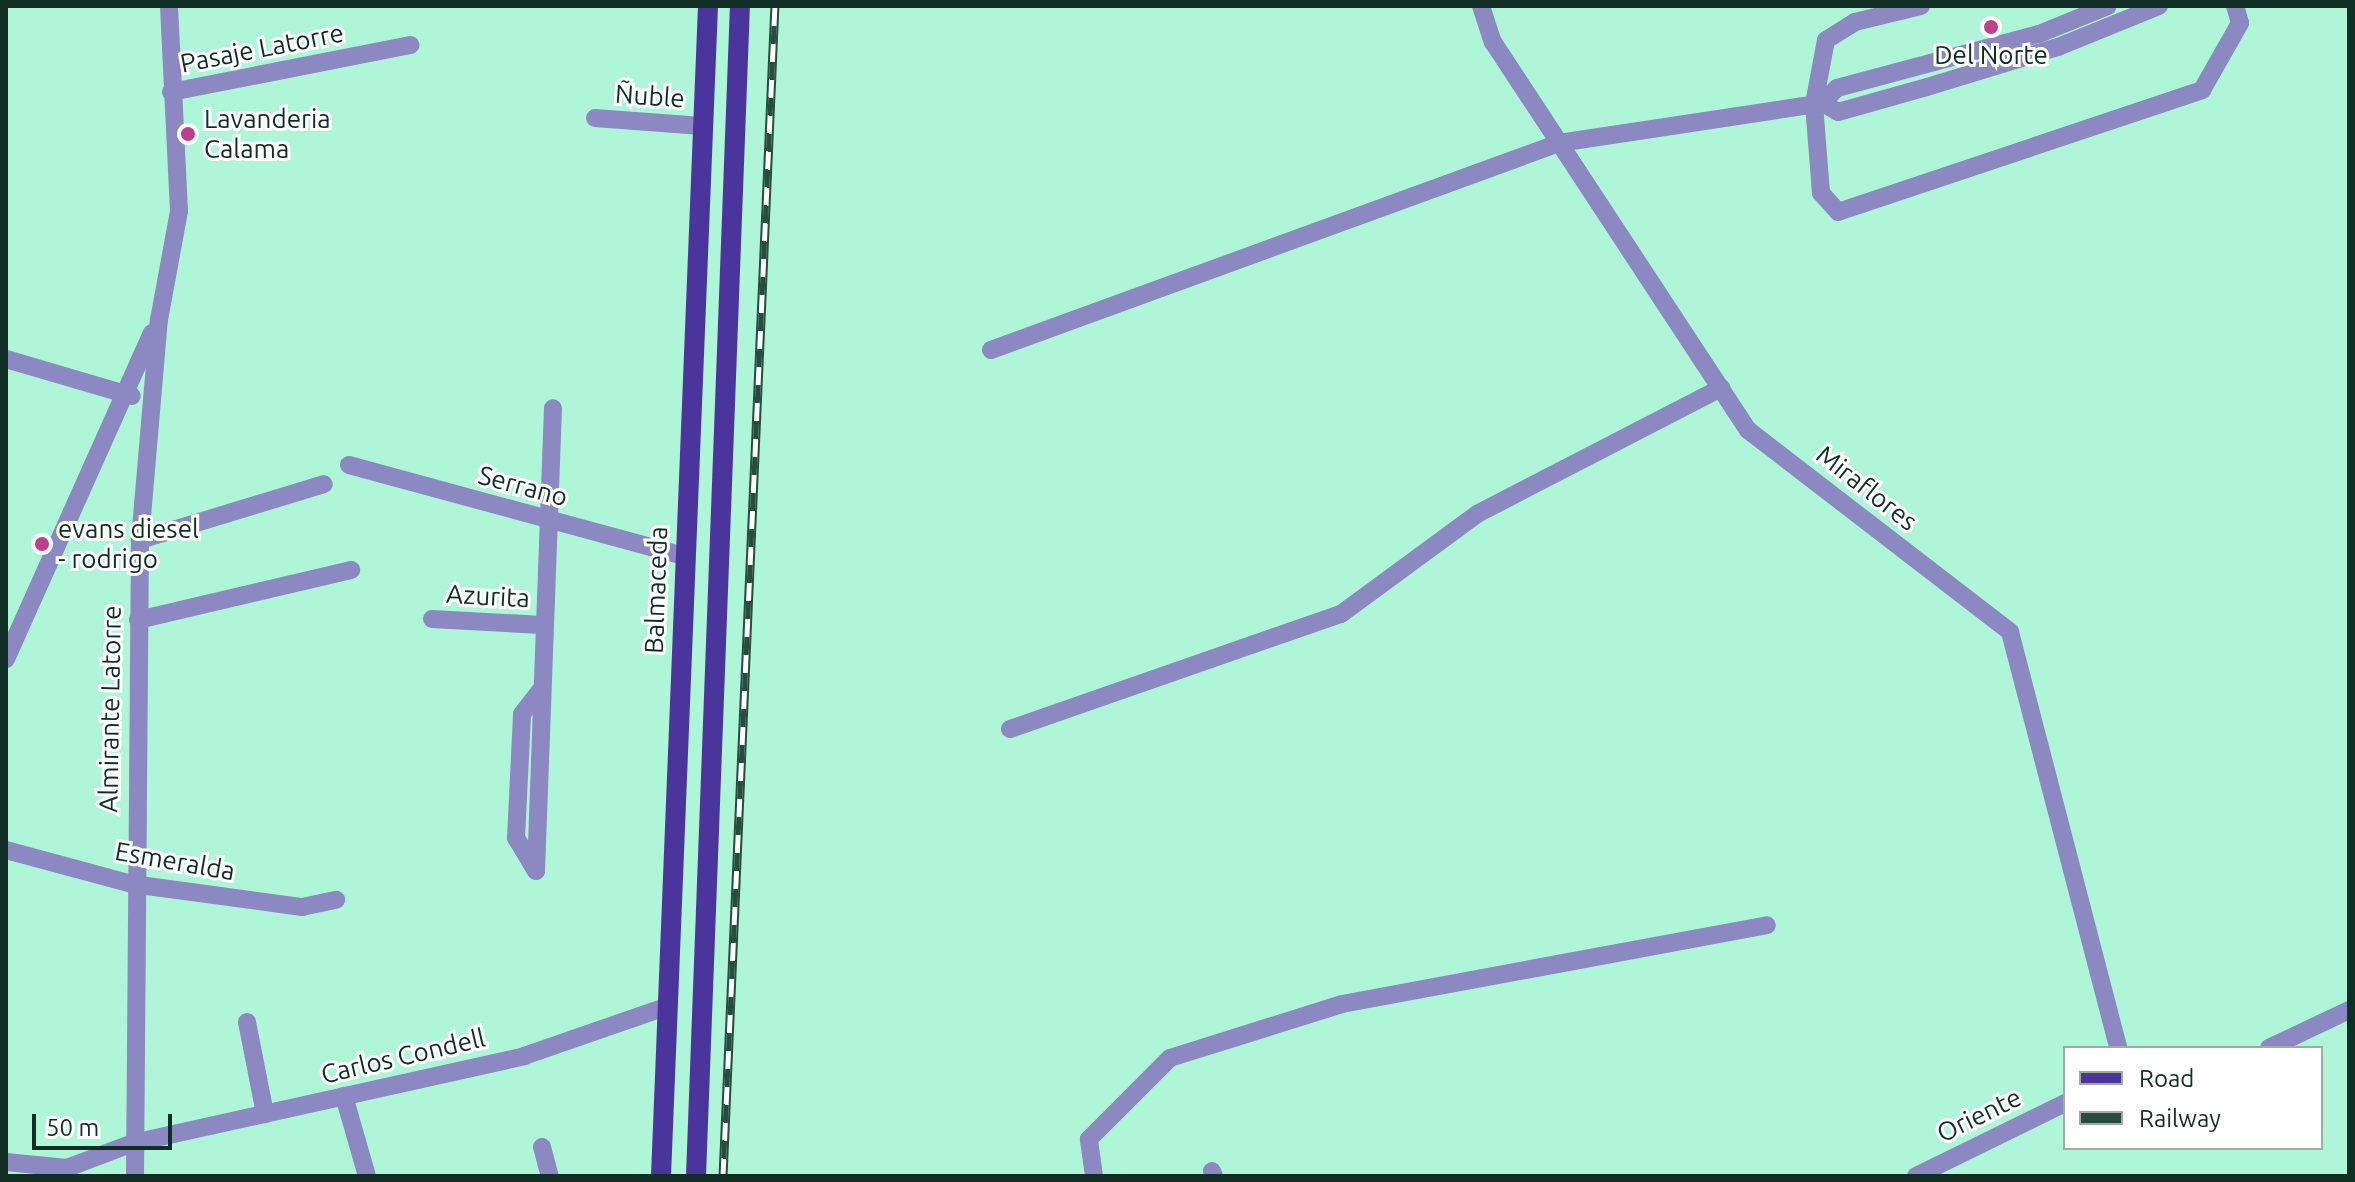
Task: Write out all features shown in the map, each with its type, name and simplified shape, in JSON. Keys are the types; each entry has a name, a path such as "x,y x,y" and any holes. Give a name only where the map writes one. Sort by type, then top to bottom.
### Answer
{"main road":[{"name":"Balmaceda","path":"661,1176 683,556 708,6"},
{"path":"696,1176 740,6"}],"street":[{"name":"Almirante Latorre","path":"135,1176 132,884 140,540 159,320 178,233 169,6"},
{"name":"Miraflores","path":"1481,6 1493,42 1748,430 2010,632 2117,1046"},
{"path":"1921,6 1837,29 1826,40 1818,104 1821,193 1838,212 2202,90 2240,23 2235,6"},
{"path":"1818,104 1837,88 2039,34 2108,6"},
{"path":"991,350 1559,143 1818,104 1838,112 2058,47 2159,6"},
{"name":"Pasaje Latorre","path":"171,92 410,45"},
{"name":"Ñuble","path":"595,118 702,126"},
{"path":"6,659 159,320"},
{"path":"6,359 150,401"},
{"path":"1010,729 1341,614 1477,514 1721,388"},
{"path":"540,691 522,714 516,838 536,871 542,625 553,408"},
{"name":"Serrano","path":"349,465 683,556"},
{"path":"140,540 324,484"},
{"path":"138,620 351,570"},
{"name":"Azurita","path":"432,619 542,625"},
{"name":"Esmeralda","path":"6,850 132,884 302,907 336,900"},
{"path":"1094,1176 1089,1139 1170,1058 1342,1004 1767,925"},
{"name":"Carlos Condell","path":"6,1162 67,1168 133,1143 524,1056 668,1006"},
{"path":"2273,1046 2349,1010"},
{"path":"247,1022 265,1114"},
{"path":"344,1096 367,1176"},
{"name":"Oriente","path":"1916,1176 2063,1104"},
{"path":"542,1147 550,1176"}],"railway":[{"path":"723,1176 775,6"}],"place":[{"name":"Del Norte","path":"1991,27"},
{"name":"Lavanderia Calama","path":"188,134"},
{"name":"evans diesel - rodrigo","path":"42,544"}]}
